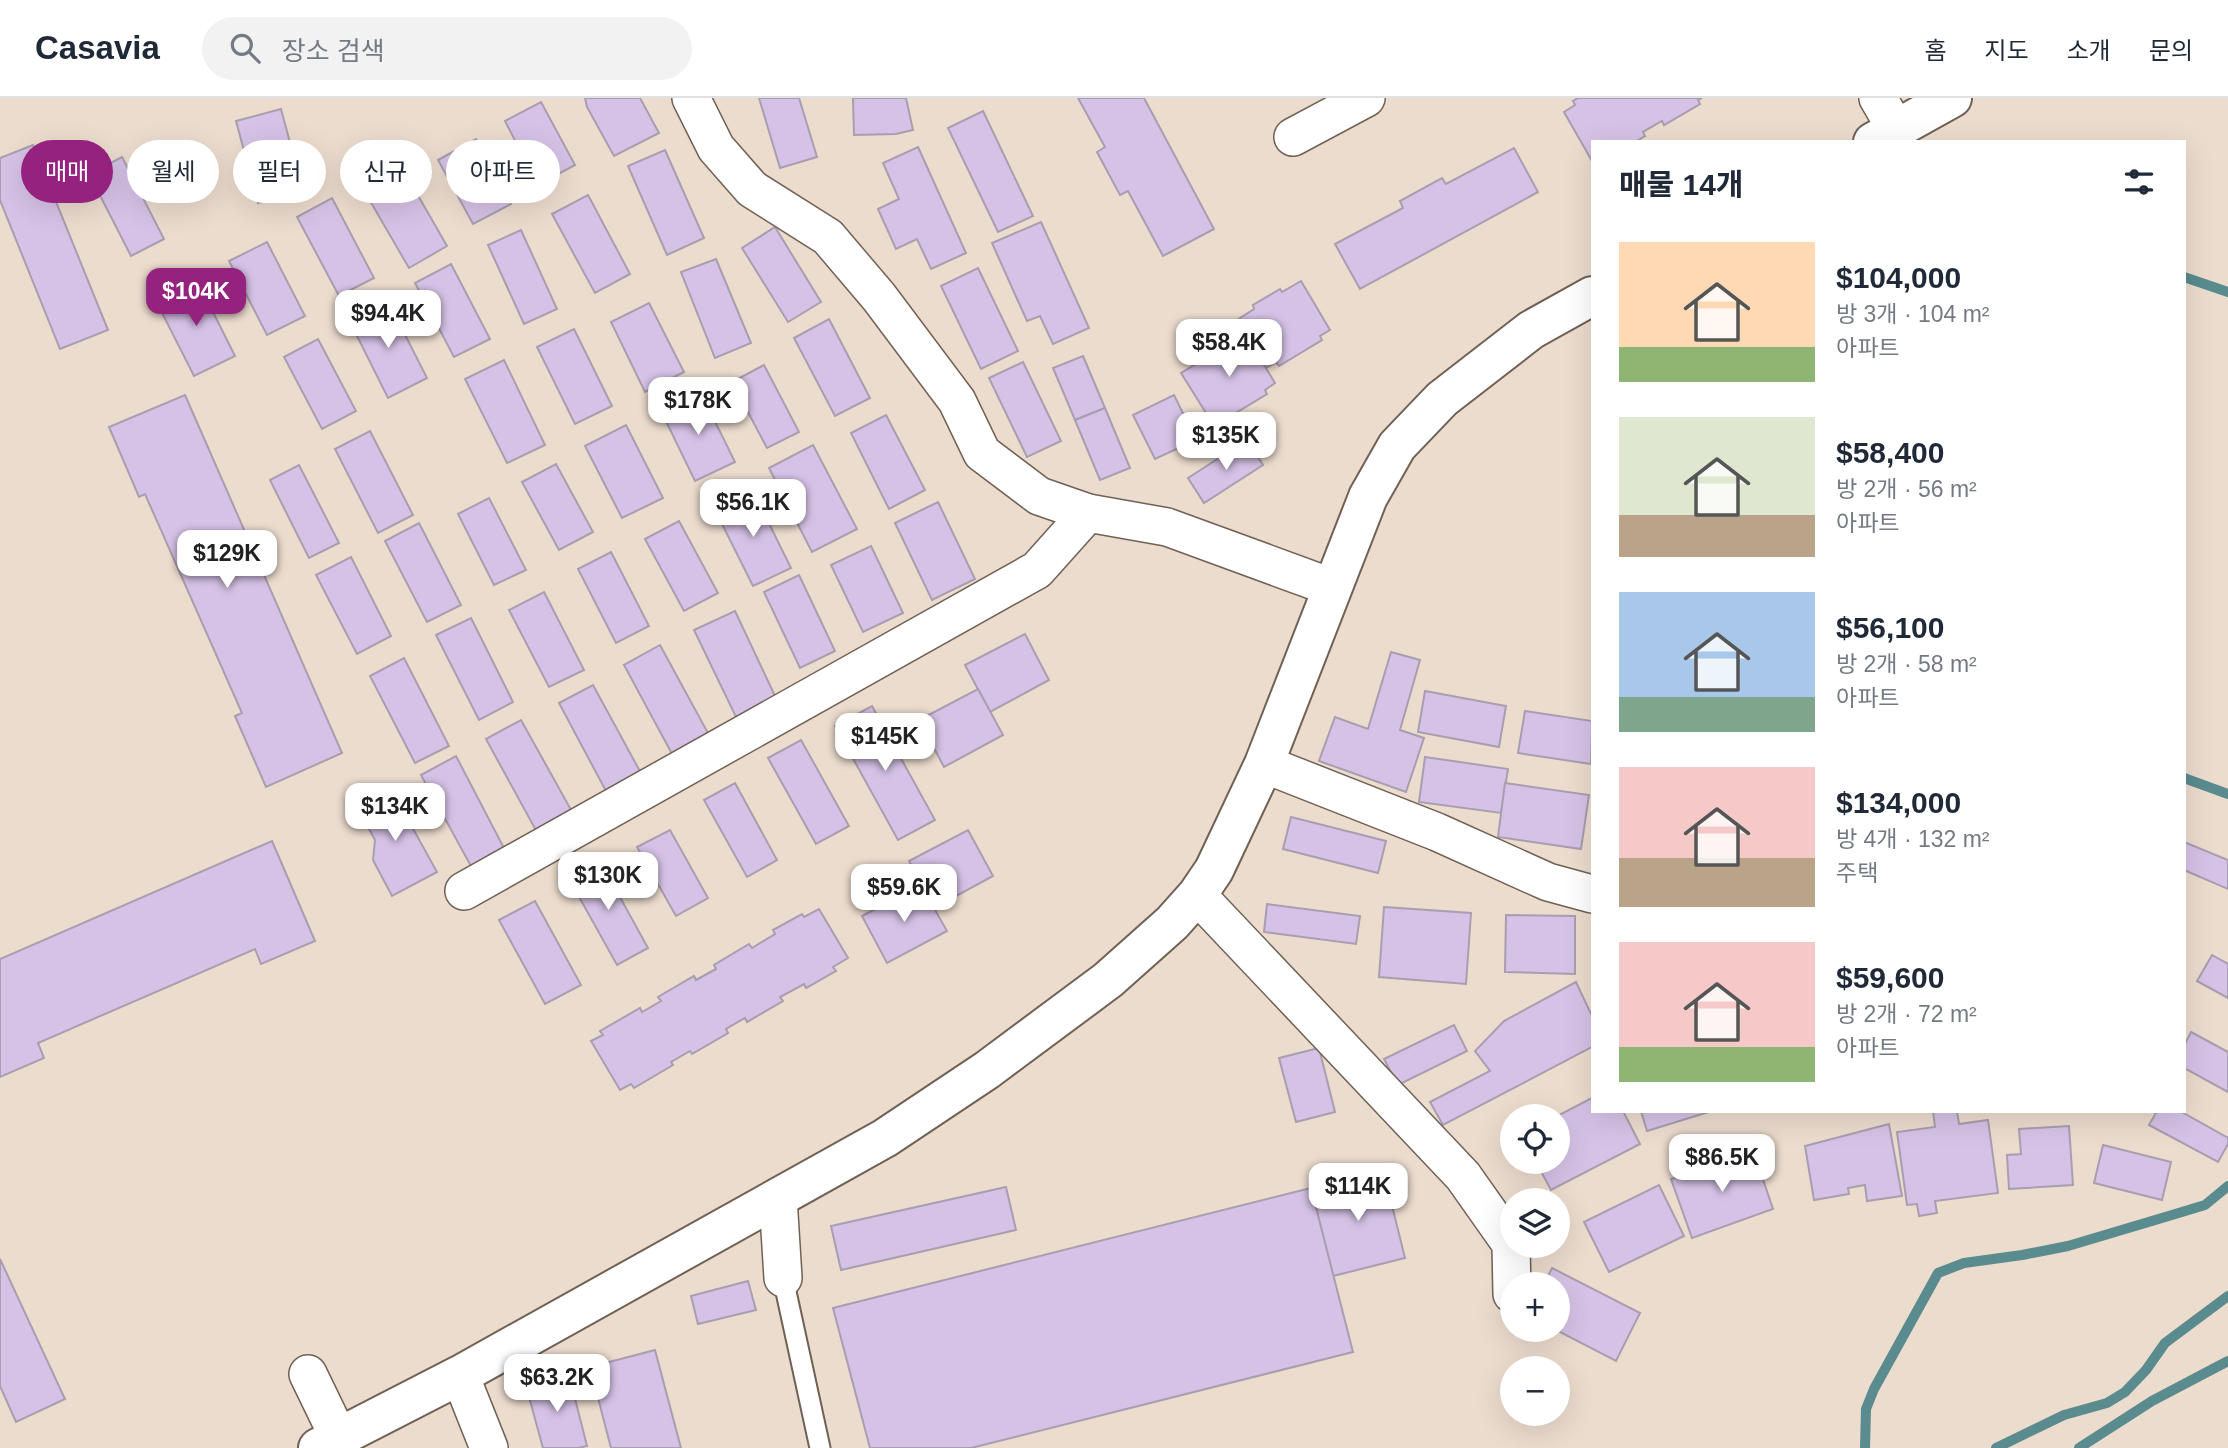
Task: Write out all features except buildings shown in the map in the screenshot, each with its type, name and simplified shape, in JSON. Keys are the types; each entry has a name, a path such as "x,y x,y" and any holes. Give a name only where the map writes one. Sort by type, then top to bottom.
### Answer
{"street":[{"path":"691,98 716,148 752,189 828,237 879,297 957,401 982,453 1039,496 1088,513 1167,527 1331,587"},
{"path":"1293,137 1366,98"},
{"path":"1882,123 1952,98"},
{"path":"308,1374 328,1443 460,1375 884,1138 987,1070 1108,980 1172,923 1197,895 1214,870 1264,764 1368,497 1397,446 1442,399 1531,330 1591,297"},
{"path":"464,891 1037,570 1088,513"},
{"path":"1264,764 1437,832 1548,883 1591,894"},
{"path":"1197,895 1463,1176 1511,1244 1512,1272"},
{"path":"778,1198 783,1278"},
{"path":"460,1375 489,1448"}],"lane":[{"path":"783,1278 820,1448"}],"waterway":[{"path":"2186,278 2228,292"},
{"path":"2186,779 2228,794"},
{"path":"1865,1448 1866,1409 1874,1389 1938,1273 1964,1263 2068,1246 2172,1215 2205,1205 2228,1186"},
{"path":"1996,1448 2064,1415 2107,1403 2125,1392 2146,1370 2165,1343 2228,1296"},
{"path":"2079,1448 2152,1401 2228,1361"}]}
